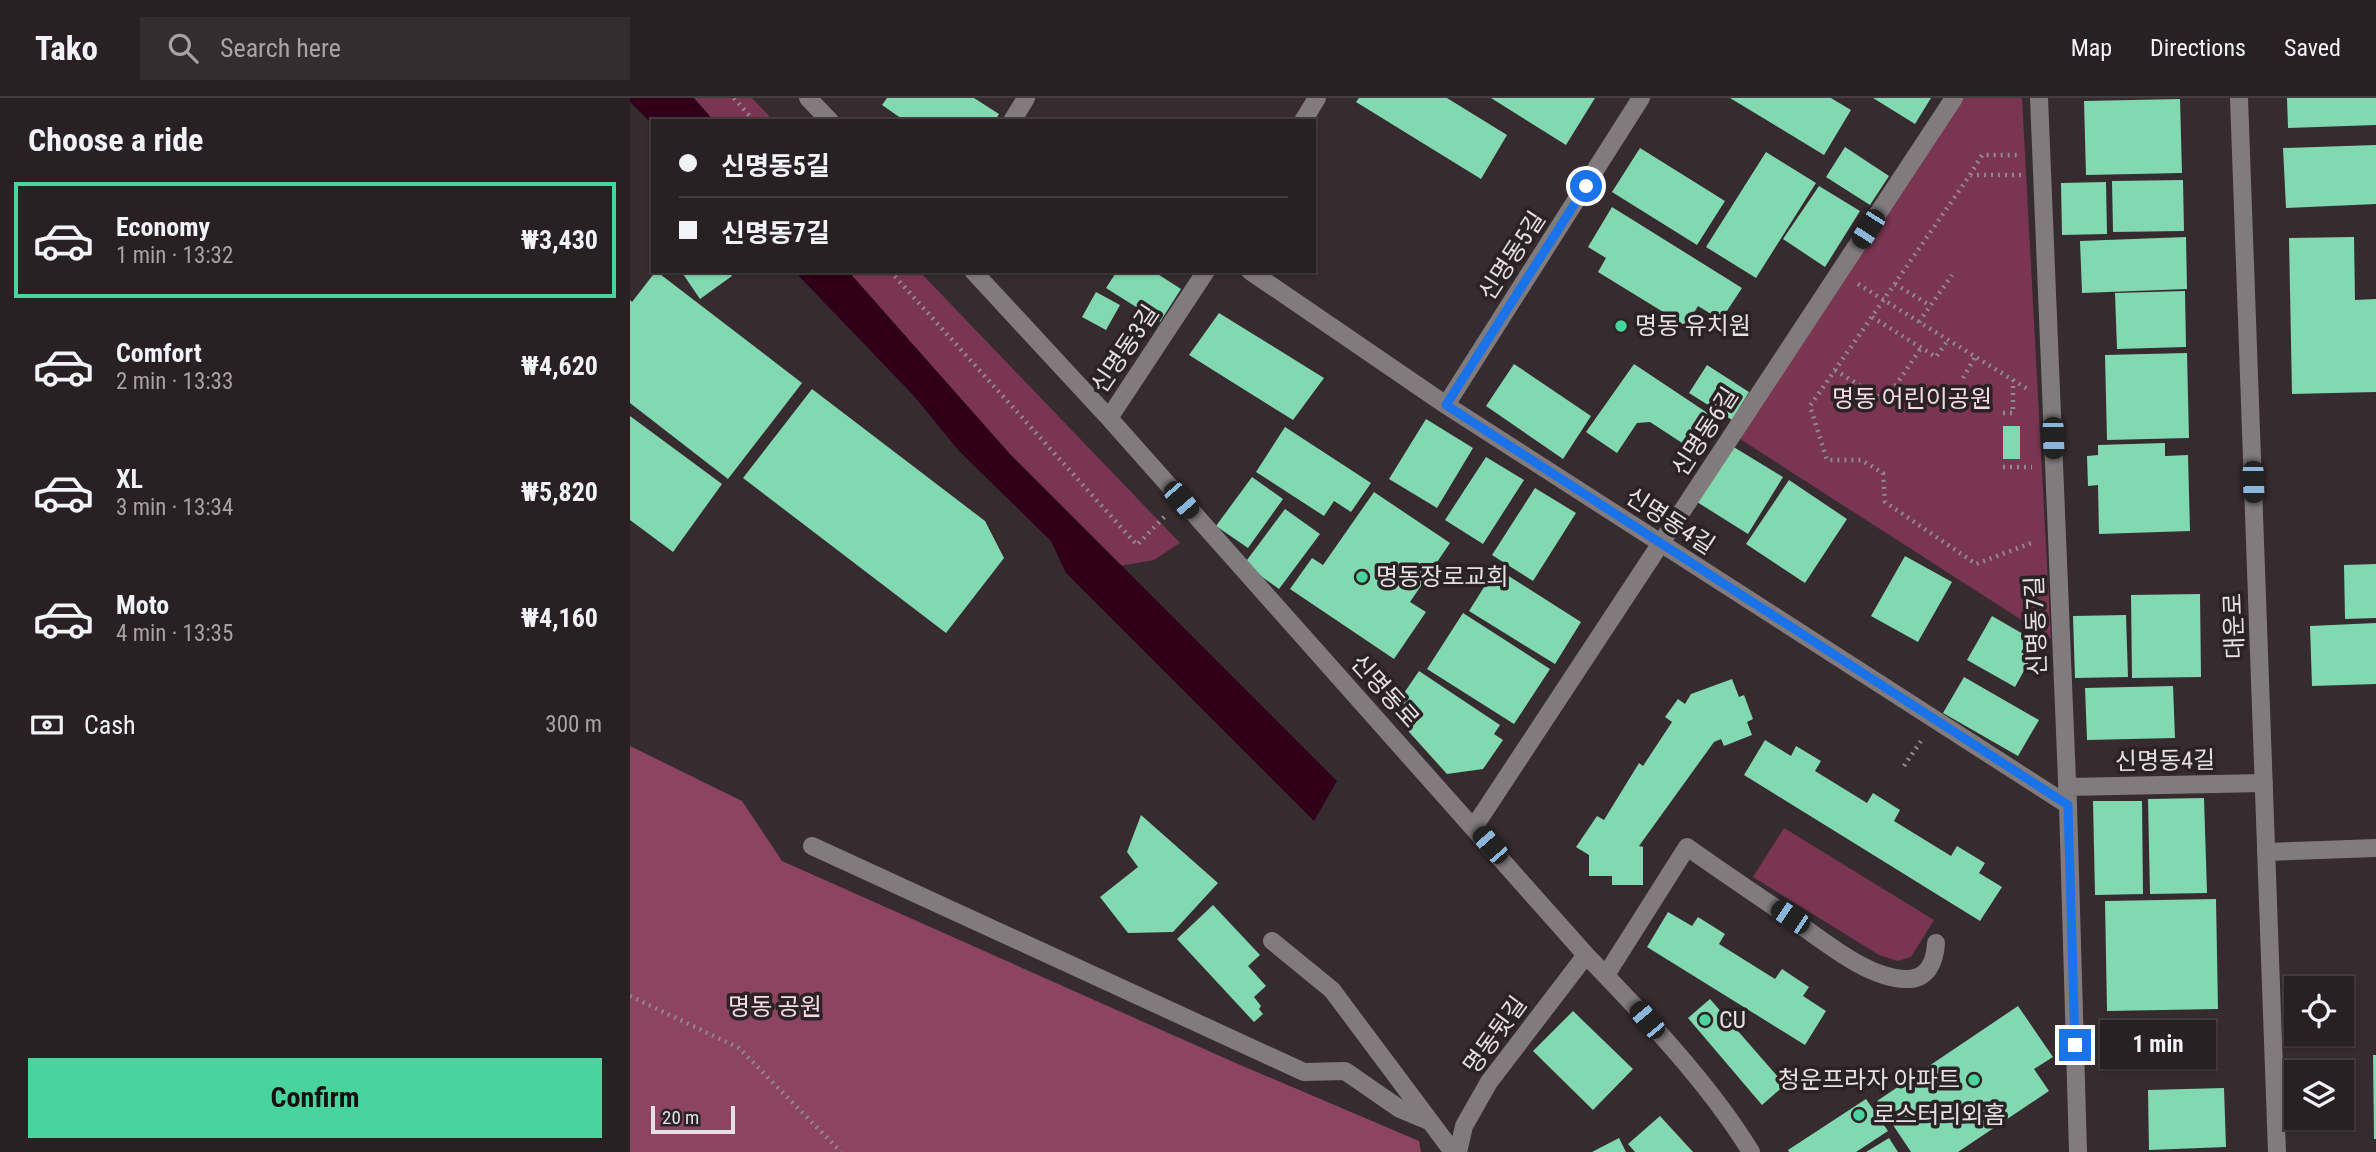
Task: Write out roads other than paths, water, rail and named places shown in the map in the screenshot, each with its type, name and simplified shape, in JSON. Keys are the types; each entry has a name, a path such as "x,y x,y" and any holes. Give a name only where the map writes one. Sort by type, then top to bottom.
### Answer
{"street":[{"path":"808,98 828,119"},
{"path":"1013,119 1027,98"},
{"path":"1304,119 1317,98"},
{"name":"신명동5길","path":"1446,405 1642,98"},
{"name":"신명동6길","path":"1474,827 1954,98"},
{"name":"신명동7길","path":"2039,98 2068,796 2078,1152"},
{"name":"대운로","path":"2239,98 2277,1152"},
{"name":"신명동로","path":"975,273 1109,418 1586,955 1633,1003 1704,1087 1752,1152"},
{"name":"신명동3길","path":"1109,418 1205,273"},
{"name":"신명동4길","path":"1253,273 1446,405 1935,720 2068,796 2264,783"},
{"path":"812,846 1304,1072 1345,1071 1401,1109 1431,1122"},
{"path":"1606,975 1687,848 1851,959 1882,975 1915,979 1932,966 1936,943"},
{"path":"2266,852 2376,848"},
{"path":"1272,941 1332,990 1455,1152"},
{"name":"명동뒷길","path":"1455,1152 1464,1126 1489,1082 1586,955"}],"place":[{"name":"명동 유치원","path":"1621,326"},
{"name":"명동장로교회","path":"1362,577"},
{"name":"CU","path":"1705,1020"},
{"name":"청운프라자 아파트","path":"1974,1080"},
{"name":"로스터리외홈","path":"1859,1115"}],"park label":[{"name":"명동 어린이공원","path":"1912,399"},
{"name":"명동 공원","path":"775,1007"}]}
